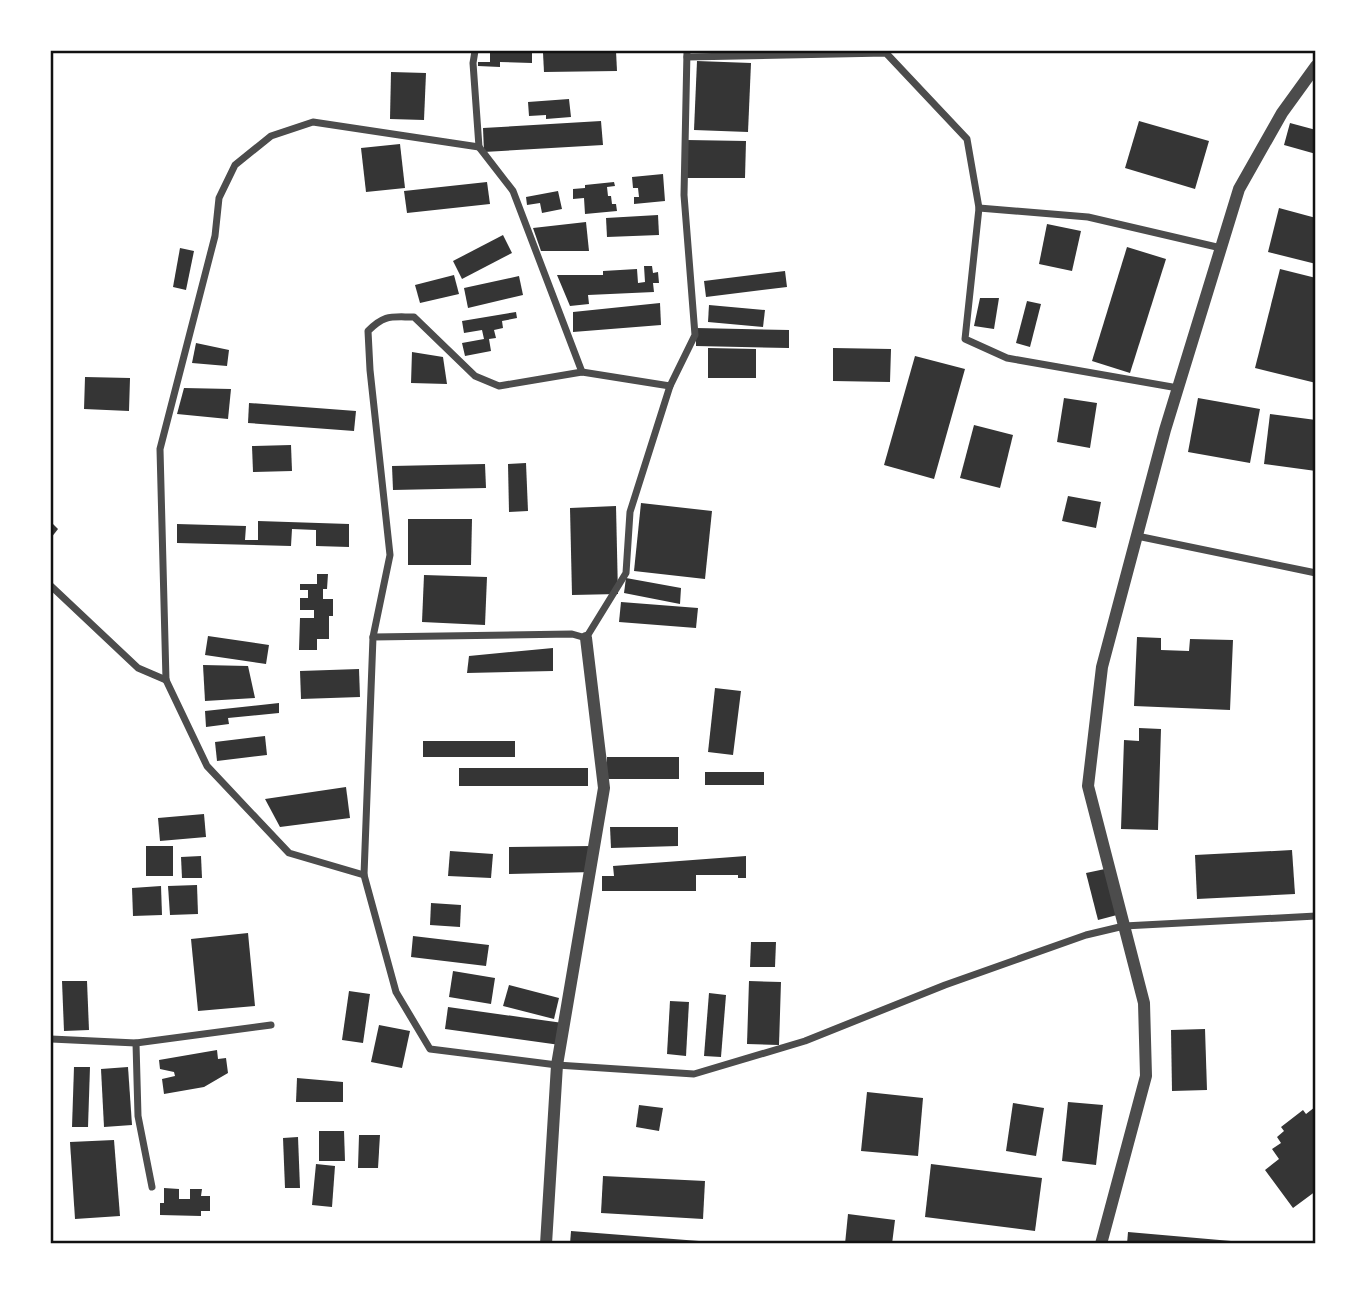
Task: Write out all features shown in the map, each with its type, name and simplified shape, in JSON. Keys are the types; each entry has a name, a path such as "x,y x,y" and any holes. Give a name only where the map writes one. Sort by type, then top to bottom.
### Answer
{"street":[{"path":"475,51 473,62 479,147 513,191 582,372"},
{"path":"546,1244 557,1065 604,788 586,638 626,573 630,512 670,386 695,335 684,194 687,54 886,52 967,139 979,208 965,339 1007,358 1178,388"},
{"path":"1101,1244 1146,1076 1144,1003 1088,786 1102,667 1178,388 1239,189 1282,113 1316,66"},
{"path":"364,875 289,853 207,766 166,680 160,449 215,236 219,198 235,165 271,136 313,122 479,147"},
{"path":"979,208 1088,216 1221,248"},
{"path":"670,386 582,372 499,386 475,376 414,317 384,317 368,331 390,555 373,637 364,875 396,992 429,1049 557,1065 694,1074 804,1041 945,985 1086,935 1124,926 1316,916"},
{"path":"1137,536 1316,573"},
{"path":"51,586 138,668 166,680"},
{"path":"373,637 572,634 586,638"},
{"path":"51,1039 136,1043 271,1025"},
{"path":"136,1043 138,1116 152,1187"}],"building":[{"path":"490,51 532,51 532,63 500,62 500,67 478,66 478,62 490,62"},
{"path":"616,51 617,71 544,72 543,53"},
{"path":"697,61 751,63 748,132 694,130"},
{"path":"391,72 426,73 424,120 390,119"},
{"path":"569,99 571,117 546,119 546,115 529,116 528,102"},
{"path":"601,121 603,145 484,152 483,128"},
{"path":"1139,121 1209,141 1195,189 1125,168"},
{"path":"1290,123 1316,130 1316,154 1284,145"},
{"path":"687,140 746,141 745,178 687,178"},
{"path":"400,144 405,188 366,192 361,148"},
{"path":"663,174 665,201 634,204 634,197 639,197 638,188 633,188 632,177"},
{"path":"487,182 490,204 407,213 404,191"},
{"path":"614,182 615,186 607,187 608,196 611,196 612,204 616,204 617,211 585,214 584,198 573,199 573,189"},
{"path":"558,191 562,209 542,213 540,203 527,205 526,197"},
{"path":"1279,208 1316,218 1316,264 1268,252"},
{"path":"658,215 659,235 607,237 606,218"},
{"path":"586,222 589,251 541,251 533,228"},
{"path":"1047,224 1081,231 1072,271 1039,264"},
{"path":"503,235 512,253 462,279 453,261"},
{"path":"1127,247 1166,259 1130,373 1092,361"},
{"path":"180,248 194,251 186,290 173,287"},
{"path":"644,266 652,266 653,273 658,272 659,283 653,283 654,292 588,295 589,304 570,306 557,275 603,275 603,271 637,269 638,283 645,282"},
{"path":"1280,269 1316,278 1316,383 1255,368"},
{"path":"785,271 787,287 706,297 704,281"},
{"path":"454,275 459,294 420,303 415,285"},
{"path":"519,276 523,295 468,308 464,288"},
{"path":"980,298 999,298 994,329 974,326"},
{"path":"1027,301 1041,304 1030,347 1016,343"},
{"path":"660,303 661,325 573,332 573,312"},
{"path":"709,305 765,310 763,327 708,322"},
{"path":"516,312 517,318 502,321 503,328 494,330 496,338 489,339 491,351 465,356 462,343 484,339 482,330 464,333 462,321"},
{"path":"696,328 789,330 789,348 696,346"},
{"path":"196,343 229,350 227,366 192,363"},
{"path":"708,348 756,349 756,378 708,378"},
{"path":"833,348 891,349 890,382 833,381"},
{"path":"412,352 443,357 447,384 411,383"},
{"path":"915,356 965,369 934,479 884,465"},
{"path":"85,377 130,378 129,411 84,409"},
{"path":"184,388 231,389 228,419 177,414"},
{"path":"1064,398 1097,403 1090,448 1057,442"},
{"path":"1198,398 1260,409 1250,463 1188,452"},
{"path":"249,403 356,411 354,431 248,423"},
{"path":"1270,414 1316,420 1316,471 1264,464"},
{"path":"974,425 1013,435 1000,488 960,478"},
{"path":"291,445 292,471 253,472 252,446"},
{"path":"526,463 528,511 509,512 508,464"},
{"path":"485,464 486,488 393,490 392,466"},
{"path":"1068,496 1101,502 1096,528 1062,521"},
{"path":"641,503 712,511 705,579 634,571"},
{"path":"616,506 618,594 572,595 570,508"},
{"path":"408,519 472,519 471,565 408,565"},
{"path":"258,521 349,524 349,547 316,546 316,530 292,529 291,546 177,543 177,524 246,526 245,540 258,540"},
{"path":"51,522 58,529 51,538"},
{"path":"317,574 328,574 323,599 333,599 333,616 329,616 329,639 317,639 317,650 299,650 300,618 314,618 314,610 300,610 300,598 308,598 308,590 300,590 300,584 317,584"},
{"path":"424,575 487,577 485,625 422,622"},
{"path":"626,578 681,588 680,604 624,593"},
{"path":"621,602 698,608 696,628 619,622"},
{"path":"208,636 269,645 266,664 205,655"},
{"path":"1137,637 1161,638 1161,650 1189,651 1190,639 1233,640 1230,710 1134,706"},
{"path":"553,648 553,671 467,673 469,656"},
{"path":"203,665 248,666 255,698 205,701"},
{"path":"359,669 360,697 301,699 300,671"},
{"path":"715,688 741,691 733,755 708,752"},
{"path":"279,703 279,713 228,718 229,724 206,727 205,711"},
{"path":"1139,728 1161,729 1158,830 1121,829 1124,740 1139,741"},
{"path":"265,736 267,755 217,761 215,742"},
{"path":"423,741 515,741 515,757 423,757"},
{"path":"607,757 679,757 679,779 607,779"},
{"path":"459,768 588,768 588,786 459,786"},
{"path":"705,772 764,772 764,785 705,785"},
{"path":"346,787 350,818 280,827 265,799"},
{"path":"204,814 206,837 160,841 158,818"},
{"path":"610,827 678,827 678,846 611,848"},
{"path":"146,846 173,846 173,876 146,876"},
{"path":"592,846 593,872 509,874 509,847"},
{"path":"1292,850 1295,894 1197,899 1195,855"},
{"path":"450,851 493,854 491,878 448,876"},
{"path":"201,856 202,878 182,878 181,857"},
{"path":"746,856 746,878 738,878 738,875 696,875 696,891 602,891 602,876 614,876 613,866"},
{"path":"1105,869 1117,915 1098,920 1086,873"},
{"path":"197,885 198,914 170,915 168,886"},
{"path":"161,886 162,915 133,916 132,888"},
{"path":"431,903 461,905 460,927 430,925"},
{"path":"248,933 255,1006 198,1011 191,939"},
{"path":"413,936 489,945 486,966 411,957"},
{"path":"751,942 776,942 775,967 750,967"},
{"path":"453,971 495,978 491,1004 449,997"},
{"path":"62,981 87,981 89,1030 64,1031"},
{"path":"749,981 781,982 779,1045 747,1044"},
{"path":"509,985 559,998 554,1019 503,1006"},
{"path":"349,991 370,994 363,1043 342,1040"},
{"path":"709,993 726,995 721,1057 704,1056"},
{"path":"670,1001 689,1002 686,1056 667,1054"},
{"path":"448,1007 563,1023 560,1045 445,1029"},
{"path":"379,1025 410,1031 402,1068 371,1062"},
{"path":"1205,1029 1207,1090 1172,1091 1171,1030"},
{"path":"217,1050 218,1059 226,1058 228,1073 204,1087 164,1094 162,1079 175,1076 174,1072 160,1069 159,1060"},
{"path":"74,1067 90,1067 88,1127 72,1127"},
{"path":"128,1067 132,1125 104,1127 101,1069"},
{"path":"297,1078 343,1082 343,1102 296,1102"},
{"path":"867,1092 923,1098 918,1156 861,1151"},
{"path":"1068,1102 1103,1105 1096,1165 1062,1161"},
{"path":"1013,1103 1044,1108 1036,1156 1006,1151"},
{"path":"639,1105 663,1108 659,1131 636,1127"},
{"path":"1315,1107 1316,1191 1293,1208 1265,1170 1279,1159 1272,1149 1281,1143 1277,1137 1284,1131 1281,1127 1303,1110 1306,1114"},
{"path":"319,1131 344,1131 345,1161 319,1161"},
{"path":"359,1135 380,1135 378,1168 358,1168"},
{"path":"298,1137 300,1188 285,1188 283,1138"},
{"path":"114,1140 120,1216 75,1219 70,1142"},
{"path":"316,1164 335,1166 332,1207 312,1205"},
{"path":"931,1164 1042,1178 1035,1231 925,1217"},
{"path":"603,1176 705,1181 703,1219 601,1213"},
{"path":"164,1188 179,1189 179,1199 190,1199 190,1189 202,1189 201,1196 210,1196 210,1211 201,1211 201,1216 160,1215 160,1203 164,1203"},
{"path":"848,1214 895,1220 892,1244 845,1244"},
{"path":"571,1231 699,1241 698,1244 570,1244"},
{"path":"1128,1232 1231,1241 1231,1244 1127,1244"}]}
